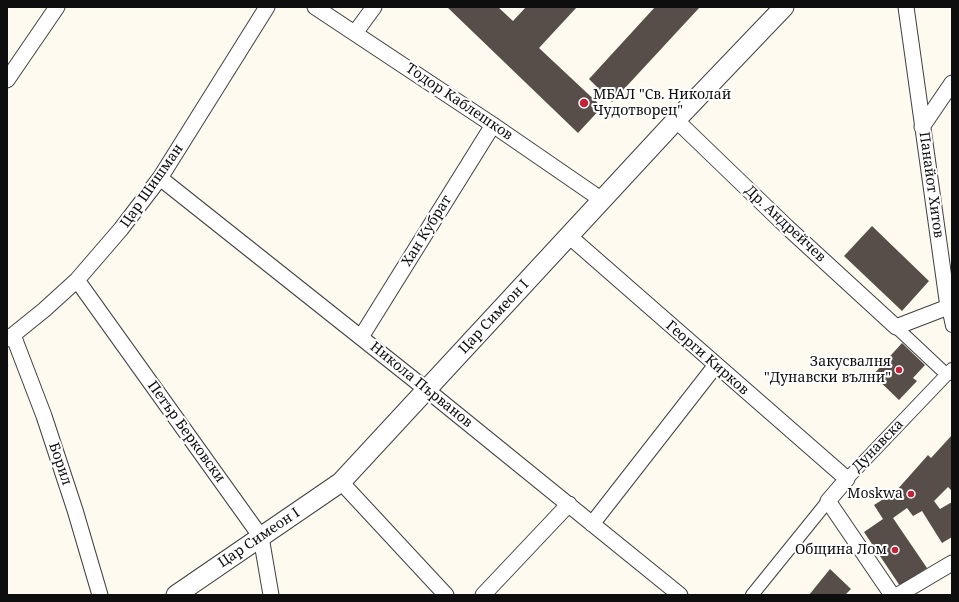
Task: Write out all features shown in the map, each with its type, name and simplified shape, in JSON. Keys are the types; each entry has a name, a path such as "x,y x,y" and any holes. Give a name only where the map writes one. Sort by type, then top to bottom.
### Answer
{"street":[{"path":"7,80 57,7"},
{"name":"Цар Шишман","path":"10,337 44,310 77,280 122,229 160,178 267,7"},
{"name":"Тодор Каблешков","path":"315,7 493,125 602,200"},
{"path":"355,33 374,7"},
{"name":"Цар Симеон I","path":"176,595 341,482 676,120 784,7"},
{"name":"Панайот Хитов","path":"906,7 948,306"},
{"path":"922,127 952,83"},
{"name":"Др. Андрейчев","path":"676,120 787,227 896,327"},
{"name":"Хан Кубрат","path":"361,337 493,125"},
{"name":"Никола Първанов","path":"160,178 361,337 680,595"},
{"name":"Георги Кирков","path":"569,236 847,479"},
{"name":"Петър Берковски","path":"77,280 261,537 271,595"},
{"path":"896,327 948,306 952,326"},
{"name":"Дунавска","path":"752,595 847,479 949,372 896,327"},
{"name":"Борил","path":"10,337 44,416 76,510 100,595"},
{"path":"592,524 716,365"},
{"path":"341,482 446,595"},
{"path":"828,501 892,595"},
{"path":"483,595 569,504"},
{"path":"898,595 952,563"}],"building":[{"path":"447,7 498,7 513,21 526,7 577,7 539,48 602,107 578,133"},
{"path":"655,7 700,7 612,102 589,79"},
{"path":"872,226 929,281 902,311 844,256"},
{"name":"Закусвалня \"Дунавски вълни\"","path":"902,343 925,365 913,378 917,381 899,400 873,375"},
{"path":"952,435 952,491 948,487 934,501 940,509 952,502 952,537 942,543 922,511 913,516 907,508 893,518 927,568 900,586 864,532 883,519 874,505 896,491 928,455 931,458"},
{"path":"830,569 851,589 845,595 809,595"}],"place":[{"name":"МБАЛ \"Св. Николай Чудотворец\"","path":"584,103"},
{"name":"Закусвалня \"Дунавски вълни\"","path":"899,370"},
{"name":"Moskwa","path":"911,494"},
{"name":"Община Лом","path":"895,550"}]}
